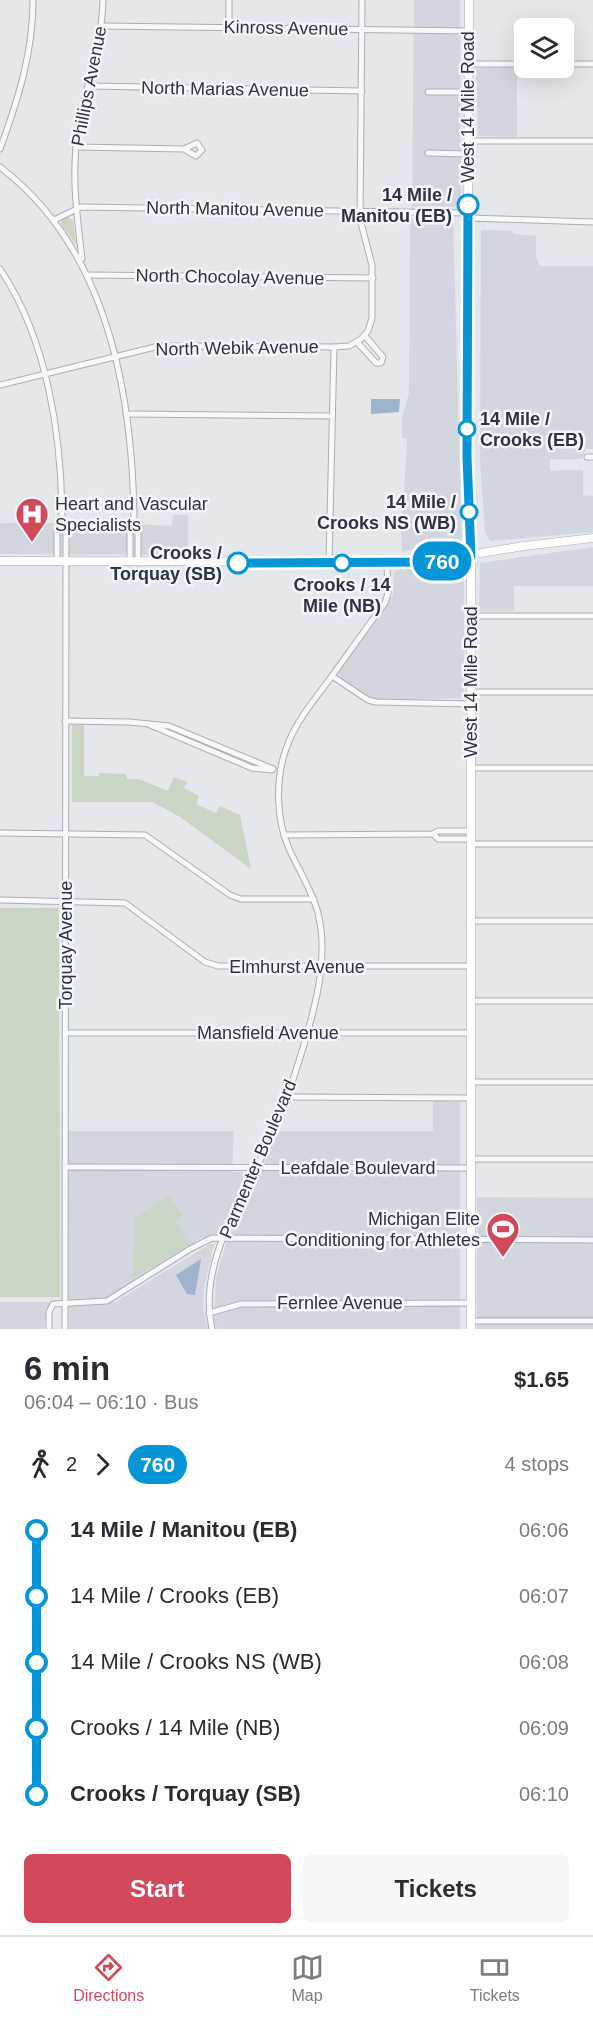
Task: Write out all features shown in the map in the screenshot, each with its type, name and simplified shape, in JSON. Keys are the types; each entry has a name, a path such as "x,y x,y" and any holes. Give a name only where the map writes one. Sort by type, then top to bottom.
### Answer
{"main road":[{"name":"West 14 Mile Road","path":"469,0 467,457 471,556 472,1325"},
{"path":"0,561 329,563 435,561 524,546 593,538"}],"street":[{"path":"0,149 24,75 32,31 33,0"},
{"name":"Phillips Avenue","path":"83,264 75,208 76,147 102,26 103,0"},
{"path":"229,0 229,28"},
{"path":"362,0 360,212 361,230 370,254 372,318 365,336 357,342 374,362 381,363 382,357 365,336"},
{"name":"Kinross Avenue","path":"102,26 469,32"},
{"path":"468,64 514,64"},
{"path":"574,64 593,64"},
{"name":"North Marias Avenue","path":"89,86 362,91"},
{"path":"428,92 468,92"},
{"path":"468,141 593,141"},
{"path":"76,147 184,149"},
{"path":"428,153 468,154"},
{"path":"0,167 22,185 54,220 83,264 87,275 114,357 126,414 133,476 134,522 138,528 134,563"},
{"path":"54,220 75,208"},
{"name":"North Manitou Avenue","path":"75,208 360,212 593,222"},
{"name":"Torquay Avenue","path":"0,269 25,316 43,375 60,466 62,522 66,530 62,562 66,834 65,1328"},
{"name":"North Chocolay Avenue","path":"87,275 372,278"},
{"name":"North Webik Avenue","path":"0,385 166,346 334,347 349,346 357,342"},
{"path":"329,563 334,347"},
{"path":"126,414 332,416"},
{"name":"Parmenter Boulevard","path":"212,1329 209,1313 212,1277 224,1238 287,1097 307,1032 321,967 322,936 314,899 284,835 279,795 280,770 285,750 298,722 385,603 388,593 387,562"},
{"path":"471,616 593,616"},
{"path":"332,676 368,700 376,702 471,704"},
{"path":"471,692 593,692"},
{"path":"65,722 169,726 273,770 280,770"},
{"path":"471,768 593,768"},
{"path":"284,835 433,834 438,831 471,838 593,844"},
{"path":"0,833 149,837 230,895 241,899 314,899"},
{"name":"Elmhurst Avenue","path":"0,900 125,903 213,965 471,966"},
{"path":"470,921 593,921"},
{"path":"471,1001 593,1001"},
{"name":"Mansfield Avenue","path":"65,1033 471,1033"},
{"path":"470,1082 593,1082"},
{"path":"287,1097 471,1098"},
{"path":"471,1159 593,1159"},
{"name":"Leafdale Boulevard","path":"65,1167 471,1168"},
{"path":"49,1329 51,1306 65,1303 107,1302 201,1242 224,1238 593,1240"},
{"name":"Fernlee Avenue","path":"209,1313 241,1304 471,1303"},
{"path":"472,1325 593,1321"}],"shaded area":[{"path":"414,0 460,0 461,200 454,207 412,207"},
{"path":"514,67 514,78 517,78 517,137 478,136 476,71 478,68"},
{"path":"410,218 453,219 462,543 402,551 407,444 406,438 402,438 402,418 409,393"},
{"path":"481,230 513,231 513,234 536,236 536,257 540,266 593,266 593,449 586,449 581,459 550,459 550,471 583,470 583,495 593,496 593,532 490,541 485,533 480,459"},
{"path":"173,515 188,515 188,555 0,554 0,523 117,523 172,526"},
{"path":"593,547 593,586 514,586 514,611 479,611 480,563"},
{"path":"451,566 460,568 464,573 464,693 462,698 378,700 369,698 341,678 339,673 393,595 394,573 398,570"},
{"path":"433,1101 460,1102 460,1329 217,1329 214,1321 216,1278 229,1233 201,1238 110,1297 114,1303 210,1244 214,1244 204,1287 203,1308 208,1329 69,1329 68,1131 234,1131 232,1172 260,1172 278,1131 433,1131"},
{"path":"477,1197 593,1198 593,1329 477,1329"},
{"path":"0,1302 48,1302 51,1306 46,1312 44,1329 0,1329"}],"green space":[{"path":"66,216 73,220 76,245 61,224 62,219"},
{"path":"72,725 84,725 84,776 99,776 99,773 126,774 127,779 139,779 168,791 174,777 187,782 184,788 199,796 196,804 216,813 220,806 240,815 251,869 180,817 153,802 72,802"},
{"path":"0,908 59,908 60,1297 0,1297"},
{"path":"168,1195 183,1216 175,1221 189,1244 133,1278 135,1217"}],"water":[{"path":"371,399 400,399 399,412 371,414"},
{"path":"201,1259 195,1295 187,1294 176,1275"}],"bus line":[{"name":"760","path":"238,563 426,562 471,556 467,457 468,205"}],"place":[{"name":"14 Mile / Manitou (EB)","path":"468,205"},
{"name":"14 Mile / Crooks (EB)","path":"467,429"},
{"name":"14 Mile / Crooks NS (WB)","path":"469,512"},
{"name":"Heart and Vascular Specialists","path":"32,543"},
{"name":"Crooks / Torquay (SB)","path":"238,563"},
{"name":"Crooks / 14 Mile (NB)","path":"342,563"},
{"name":"Michigan Elite Conditioning for Athletes","path":"503,1258"}]}
